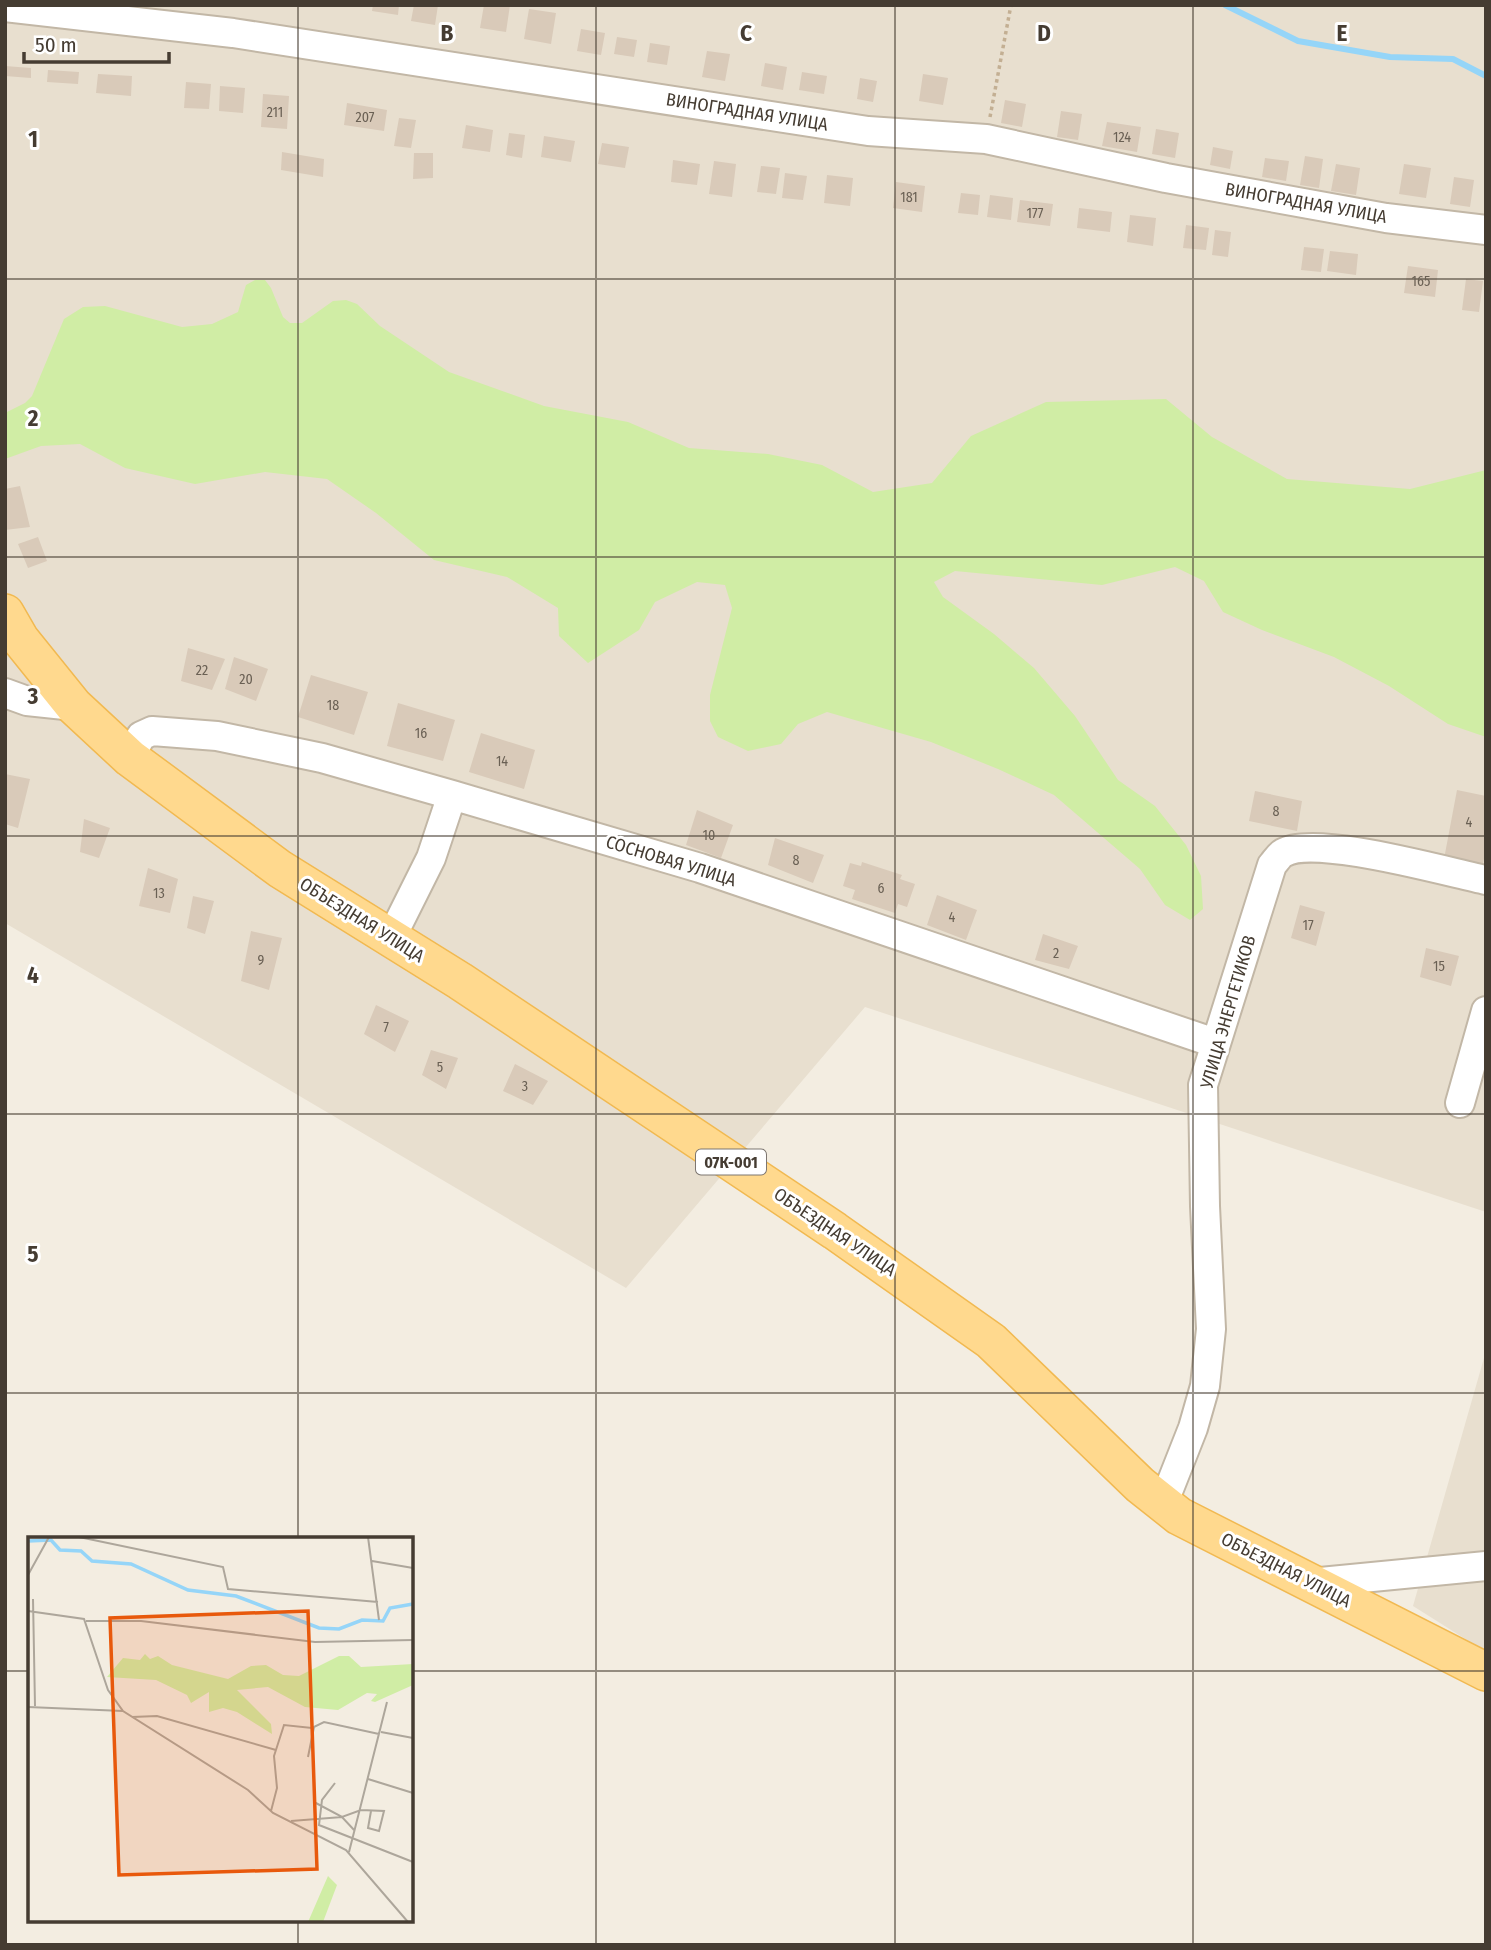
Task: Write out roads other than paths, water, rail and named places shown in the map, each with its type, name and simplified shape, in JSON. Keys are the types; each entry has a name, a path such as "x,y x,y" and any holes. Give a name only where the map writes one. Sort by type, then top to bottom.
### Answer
{"main road":[{"name":"ОБЪЕЗДНАЯ УЛИЦА","path":"5,613 20,639 74,705 130,758 281,869 460,981 823,1223 992,1341 1140,1485 1179,1516 1486,1672"}],"street":[{"name":"ВИНОГРАДНАЯ УЛИЦА","path":"5,7 247,35 867,131 986,139 1166,178 1372,216 1486,230"},
{"path":"5,693 27,701 74,705"},
{"name":"СОСНОВАЯ УЛИЦА","path":"130,758 141,736 152,731 217,736 322,758 700,868 1215,1043"},
{"path":"391,938 431,858 452,795"},
{"name":"УЛИЦА ЭНЕРГЕТИКОВ","path":"1163,1504 1193,1428 1205,1386 1212,1329 1205,1206 1203,1085 1272,865 1283,853 1308,847 1349,850 1486,880"},
{"path":"1460,1103 1486,1011"},
{"path":"1310,1583 1486,1566"}],"waterway":[{"path":"1225,5 1298,41 1390,57 1453,59 1486,76"}]}
